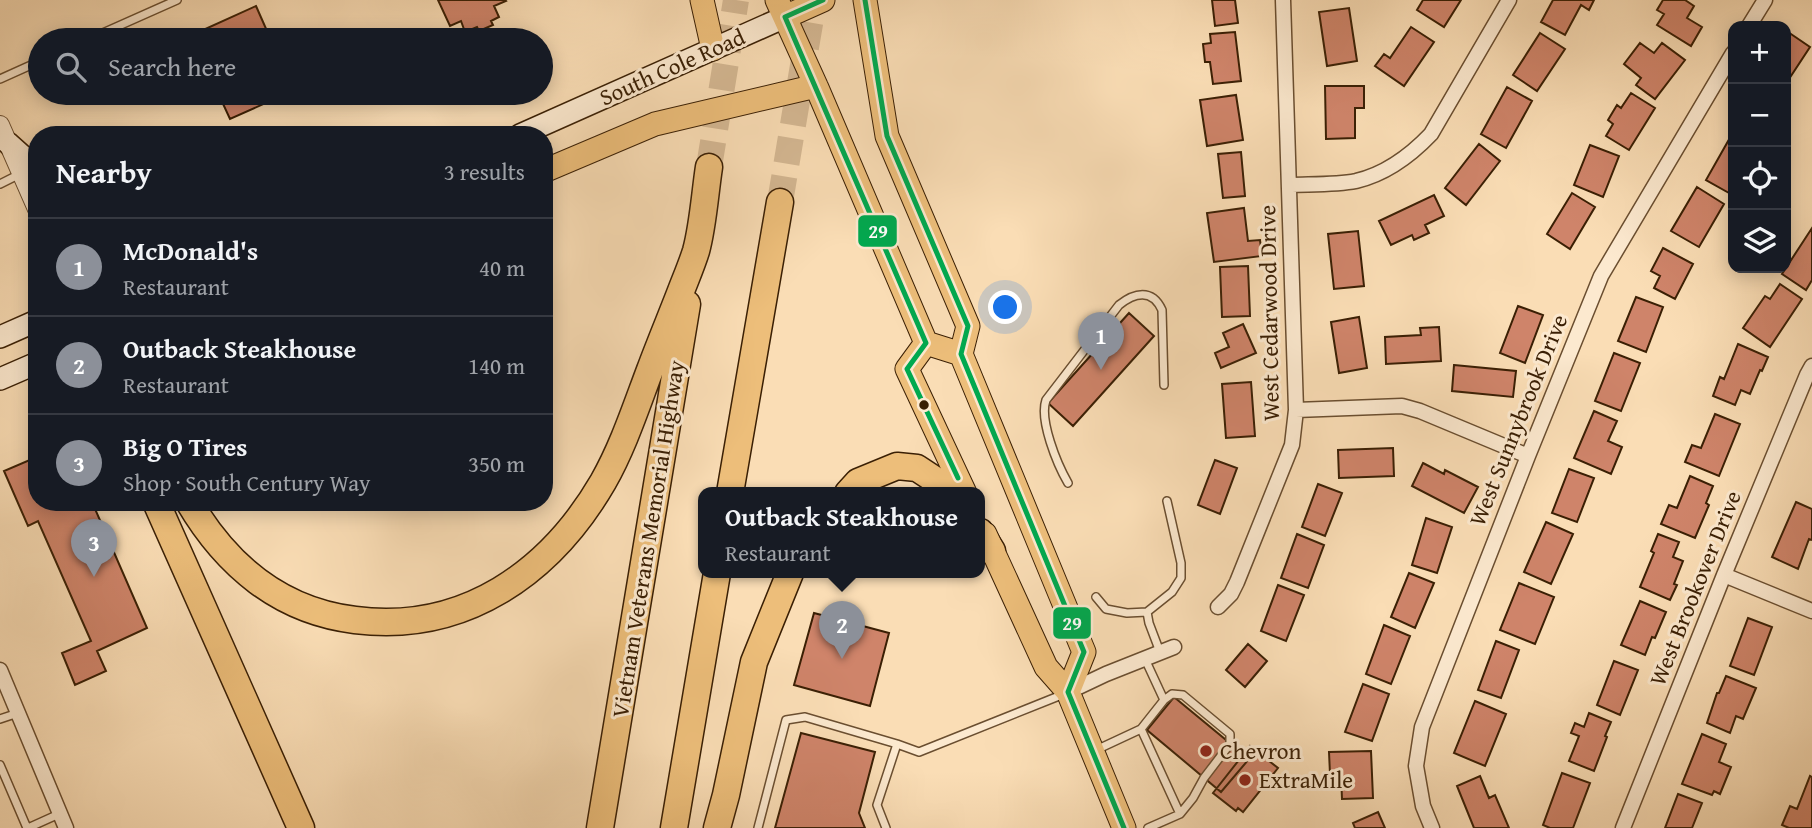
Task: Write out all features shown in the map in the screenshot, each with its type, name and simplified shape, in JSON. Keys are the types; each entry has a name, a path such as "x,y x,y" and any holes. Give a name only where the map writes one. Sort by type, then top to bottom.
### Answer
{"highway":[{"path":"195,511 215,542 246,573 268,589 319,613 344,619 410,622 448,614 485,600 512,584 545,558 578,519 603,481 622,441 696,251 709,167"},
{"path":"731,487 780,202"},
{"name":"Vietnam Veterans Memorial Highway","path":"600,828 696,251"},
{"path":"853,487 858,482 897,466 917,468 946,487"},
{"path":"160,511 301,828"},
{"path":"674,828 715,578"},
{"path":"717,828 754,663 788,578"}],"main road":[{"path":"702,0 713,49"},
{"name":"South Cole Road","path":"540,126 713,49 781,8 823,0"},
{"path":"865,0 887,136 968,326 961,354 1084,652 1068,692"},
{"path":"781,8 926,343 961,354"},
{"path":"553,167 651,125 816,86"},
{"path":"4,134 28,170"},
{"path":"0,337 28,325"},
{"path":"926,343 908,369 962,487"},
{"path":"0,379 28,367"},
{"path":"986,542 1046,667 1068,692 1124,828"}],"street":[{"name":"West Cedarwood Drive","path":"1218,607 1231,594 1237,582 1293,445 1296,410 1283,0"},
{"path":"1289,186 1355,181 1377,174 1414,152 1431,134 1509,0"},
{"path":"1752,21 1765,0"},
{"name":"West Sunnybrook Drive","path":"1432,828 1423,806 1416,766 1422,727 1601,276 1728,61"},
{"name":"West Brookover Drive","path":"1623,828 1724,575 1812,366"},
{"path":"1296,410 1402,406 1528,456"},
{"path":"1724,575 1812,611"},
{"path":"1068,692 1167,649"},
{"path":"0,670 66,828"}],"lane":[{"path":"113,28 175,0"},
{"path":"0,79 28,66"},
{"path":"0,184 28,171"},
{"path":"1068,483 1058,466 1043,407 1119,306 1136,295 1151,297 1158,302 1162,310 1164,385"},
{"path":"1097,597 1106,609 1127,613 1147,612 1172,592 1181,578 1181,563 1167,501"},
{"path":"1147,612 1149,623 1167,649"},
{"path":"1145,658 1164,700"},
{"path":"758,828 786,720 805,718 919,751 1068,692"},
{"path":"1093,752 1142,729 1164,700 1172,694 1183,695 1230,734 1230,744 1204,778 1194,798 1180,814 1148,828"},
{"path":"0,719 18,713"},
{"path":"1142,729 1180,814"},
{"path":"887,828 877,805 897,744"},
{"path":"0,765 28,828 60,813"}],"building":[{"path":"438,0 506,1 494,6 499,17 491,21 493,25 486,28 464,28 461,21 450,26"},
{"path":"1212,0 1235,0 1238,23 1215,26"},
{"path":"1423,0 1461,0 1444,27 1417,10"},
{"path":"1553,0 1594,0 1589,10 1581,5 1565,35 1541,22"},
{"path":"1663,0 1685,0 1694,6 1687,18 1702,27 1691,46 1657,25 1664,14 1657,10"},
{"path":"256,6 266,28 207,28"},
{"path":"1349,8 1357,61 1327,66 1319,12"},
{"path":"1411,27 1434,42 1404,86 1375,66 1384,54 1390,58"},
{"path":"1235,32 1241,81 1213,84 1210,62 1205,62 1203,44 1211,43 1210,34"},
{"path":"1540,33 1565,49 1537,91 1513,75"},
{"path":"1791,34 1810,47 1791,76"},
{"path":"1640,43 1654,53 1662,43 1685,60 1655,99 1636,85 1641,78 1624,64"},
{"path":"1325,86 1364,86 1364,108 1355,108 1355,138 1326,139"},
{"path":"1507,87 1532,101 1506,148 1481,134"},
{"path":"1631,93 1655,108 1629,150 1606,136 1613,124 1608,120 1617,105 1621,108"},
{"path":"1236,95 1243,140 1207,146 1200,100"},
{"path":"224,105 261,105 230,119"},
{"path":"1728,141 1728,192 1706,180"},
{"path":"1479,144 1500,161 1466,205 1445,188"},
{"path":"1590,145 1619,156 1603,197 1574,185"},
{"path":"1241,152 1245,196 1223,198 1218,154"},
{"path":"1697,187 1724,204 1699,247 1671,231"},
{"path":"1572,193 1595,207 1570,249 1547,234"},
{"path":"1434,195 1444,216 1425,225 1429,233 1414,240 1412,235 1391,245 1379,221"},
{"path":"1244,208 1248,241 1260,240 1262,256 1214,262 1207,213"},
{"path":"1812,228 1812,280 1806,290 1782,274 1791,273 1791,260"},
{"path":"1358,231 1364,286 1334,289 1328,234"},
{"path":"1663,248 1693,264 1675,299 1654,288 1660,276 1651,271"},
{"path":"1248,266 1250,316 1222,317 1220,267"},
{"path":"1780,284 1802,299 1770,347 1743,328 1765,296 1770,299"},
{"path":"1636,297 1663,307 1646,352 1618,341"},
{"path":"1518,306 1543,315 1525,363 1500,353"},
{"path":"1129,313 1154,336 1073,426 1048,403"},
{"path":"1359,317 1367,368 1339,373 1331,322"},
{"path":"1243,324 1256,353 1221,368 1215,353 1229,347 1223,333"},
{"path":"1439,327 1441,361 1386,364 1385,337 1421,335 1420,328"},
{"path":"1738,344 1768,357 1750,394 1741,390 1735,405 1713,396 1720,377 1724,379"},
{"path":"1614,353 1640,363 1621,411 1595,401"},
{"path":"1454,365 1516,371 1513,397 1452,391"},
{"path":"1251,382 1255,436 1226,438 1222,384"},
{"path":"1594,411 1617,421 1608,441 1622,447 1611,474 1574,458"},
{"path":"1715,414 1740,424 1719,476 1685,462 1692,445 1701,448"},
{"path":"1393,448 1394,476 1339,478 1338,450"},
{"path":"1215,460 1237,468 1220,514 1198,505"},
{"path":"28,461 28,511 96,511 147,628 97,651 106,671 75,685 62,653 91,641 38,521 28,526 4,471"},
{"path":"1423,463 1444,474 1445,470 1478,487 1464,513 1412,486"},
{"path":"1569,469 1594,478 1577,522 1552,513"},
{"path":"1690,476 1713,486 1706,503 1709,505 1695,538 1661,524 1669,505 1677,508"},
{"path":"1318,484 1342,493 1325,536 1302,527"},
{"path":"1796,502 1812,509 1812,540 1809,539 1798,569 1772,557"},
{"path":"1426,518 1452,527 1437,573 1412,565"},
{"path":"1546,522 1573,534 1551,584 1524,572"},
{"path":"1297,534 1324,545 1308,588 1281,578"},
{"path":"1658,534 1679,542 1673,557 1683,561 1670,600 1640,587 1654,553 1651,551"},
{"path":"1409,573 1434,583 1415,628 1391,617"},
{"path":"1519,583 1554,597 1535,644 1500,630"},
{"path":"1278,585 1304,595 1286,641 1261,631"},
{"path":"1640,601 1666,612 1645,655 1621,645"},
{"path":"814,613 889,633 870,706 794,685"},
{"path":"1748,618 1772,627 1754,675 1730,666"},
{"path":"1384,625 1410,636 1391,684 1366,674"},
{"path":"1496,641 1519,650 1501,698 1478,690"},
{"path":"1248,644 1267,661 1245,687 1226,670"},
{"path":"1614,661 1638,670 1620,715 1597,705"},
{"path":"1726,676 1756,688 1743,719 1736,716 1730,733 1707,723"},
{"path":"1363,684 1389,694 1372,741 1345,732"},
{"name":"Chevron","path":"1174,697 1249,759 1221,792 1147,730"},
{"path":"1475,701 1506,714 1485,766 1454,753"},
{"path":"1589,713 1611,722 1594,771 1569,761 1579,736 1571,733 1575,723 1584,727"},
{"path":"801,733 875,752 859,813 865,828 775,828"},
{"path":"1702,734 1726,744 1719,762 1731,767 1720,794 1714,791 1712,795 1682,784"},
{"name":"ExtraMile","path":"1250,746 1278,768 1243,812 1238,808 1236,811 1213,793"},
{"path":"1371,751 1373,798 1342,799 1341,774 1330,774 1329,752"},
{"path":"1562,773 1590,783 1573,828 1550,828 1543,825"},
{"path":"1480,776 1489,798 1495,795 1509,828 1474,828 1457,786"},
{"path":"1810,776 1812,828 1789,828 1782,825 1790,806 1797,809"},
{"path":"1678,794 1702,803 1692,828 1665,828"},
{"path":"1378,812 1385,828 1355,828 1353,823"}],"tunnel":[{"path":"709,167 736,0"},
{"path":"780,202 814,0"}],"transit line":[{"name":"29","path":"823,0 785,17 926,343 907,369 958,478"},
{"name":"29","path":"865,0 887,136 968,326 961,354 1084,652 1068,692 1124,828"}],"place":[{"name":"McDonald's","path":"1101,370"},
{"name":"Big O Tires","path":"94,577"},
{"name":"Outback Steakhouse","path":"842,659"},
{"name":"Chevron","path":"1206,751"},
{"name":"ExtraMile","path":"1245,780"}]}
